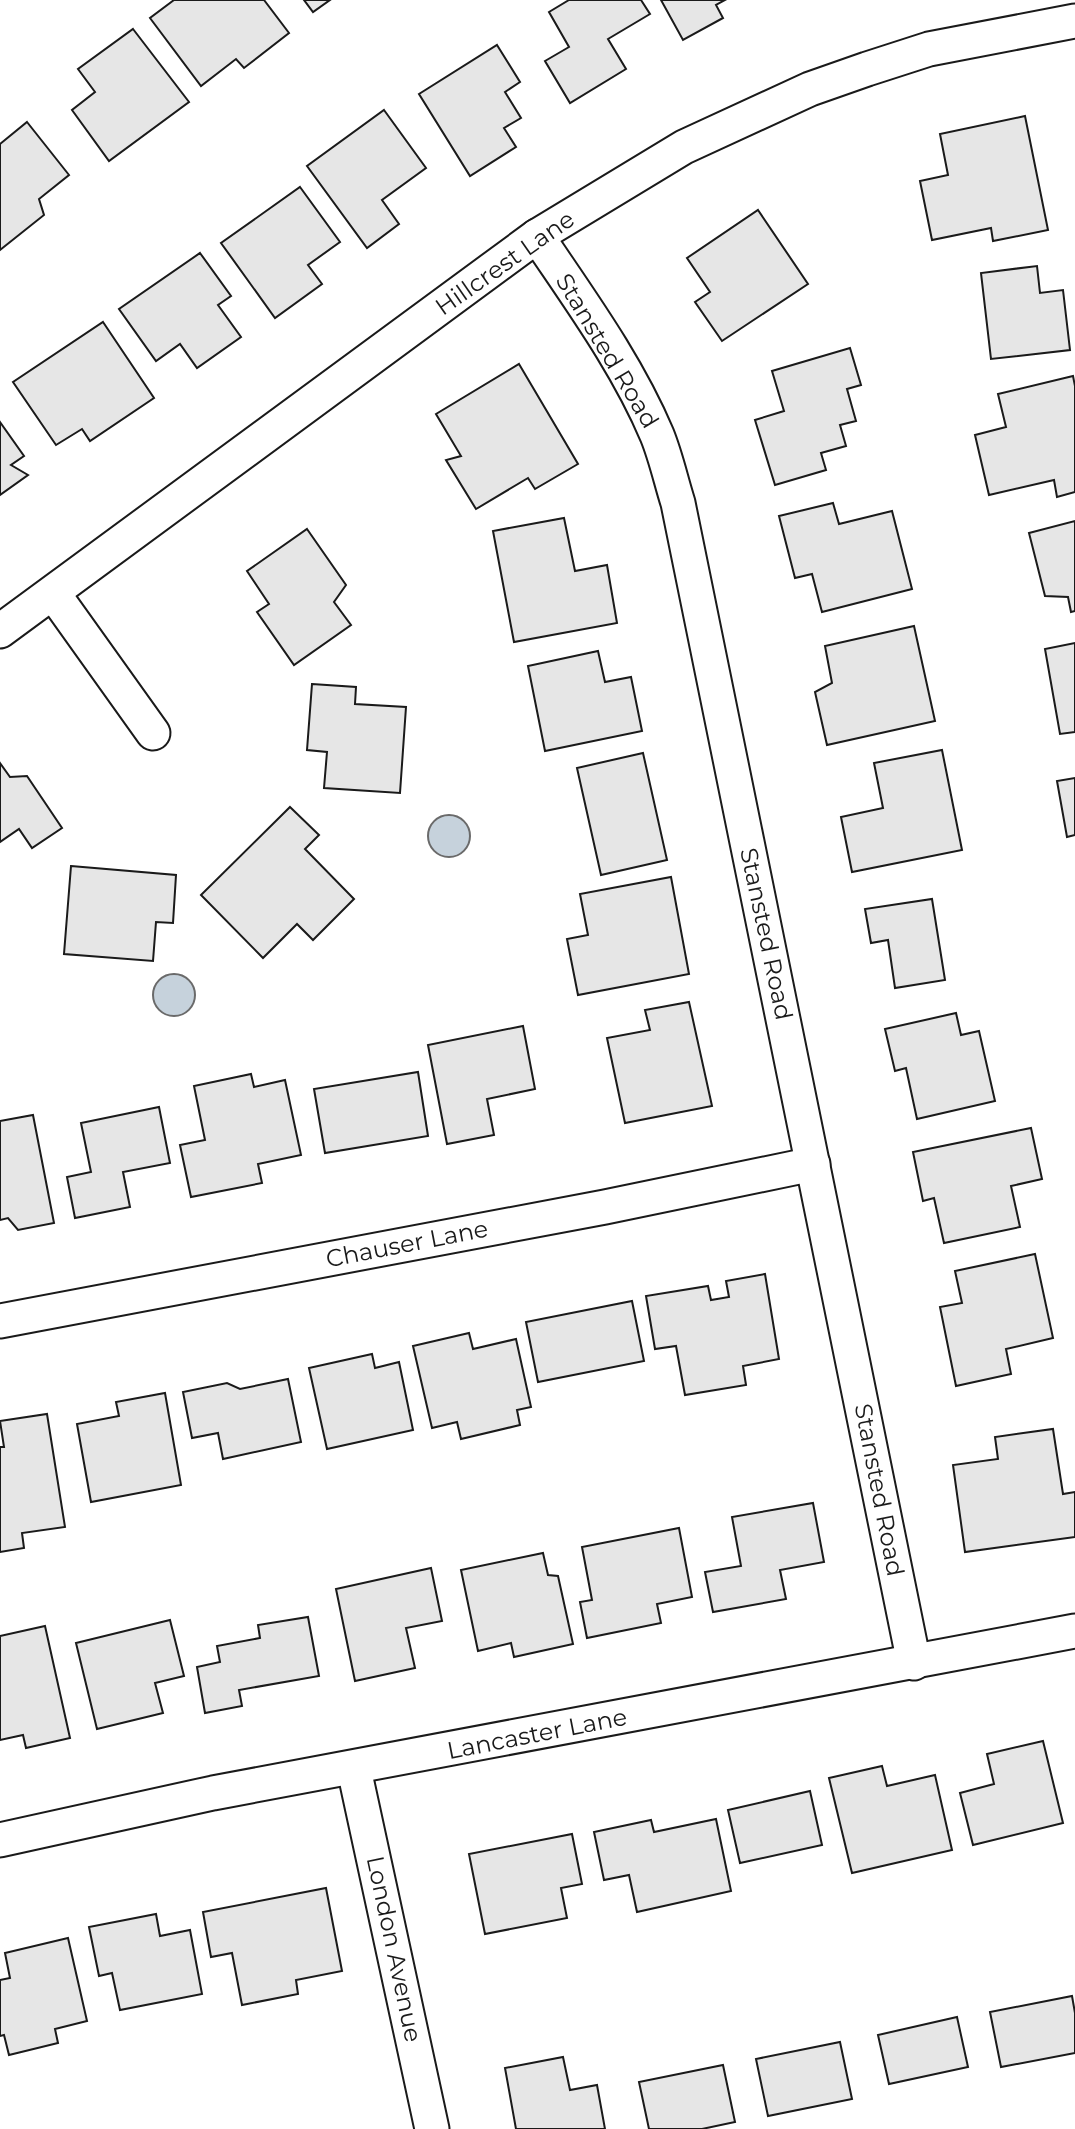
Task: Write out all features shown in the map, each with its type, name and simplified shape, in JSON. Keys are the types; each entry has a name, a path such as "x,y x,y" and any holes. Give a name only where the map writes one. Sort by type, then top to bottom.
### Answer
{"street":[{"name":"Hillcrest Lane","path":"0,631 537,236 684,147 810,89 929,49 1075,21"},
{"name":"Stansted Road","path":"537,236 630,379 658,437 680,515 914,1663"},
{"path":"53,593 153,733"},
{"name":"Chauser Lane","path":"0,1321 604,1207 813,1164"},
{"name":"Lancaster Lane","path":"0,1840 213,1793 354,1769 1075,1631"},
{"name":"London Avenue","path":"354,1769 432,2129"}],"shaded area":[{"path":"449,815 464,821 470,836 464,851 449,857 434,851 428,836 434,821"},
{"path":"174,974 189,980 195,995 189,1010 174,1016 159,1010 153,995 159,980"}],"building":[{"path":"174,0 264,0 289,33 244,68 236,59 201,86 150,18"},
{"path":"304,0 330,0 313,12"},
{"path":"569,0 641,0 650,14 608,39 626,69 570,103 545,61 569,47 549,12"},
{"path":"661,0 725,0 716,5 723,18 683,40"},
{"path":"133,29 189,102 109,161 72,110 95,92 78,69"},
{"path":"497,45 520,82 505,92 521,118 504,128 516,147 470,176 419,94"},
{"path":"384,110 426,168 382,200 399,224 367,248 307,166"},
{"path":"1025,116 1048,230 993,241 991,228 932,240 920,181 948,175 940,134"},
{"path":"27,122 69,175 39,199 44,215 0,250 0,144"},
{"path":"300,187 340,242 308,265 322,284 275,318 221,243"},
{"path":"758,210 808,284 722,341 695,302 710,292 687,258"},
{"path":"200,253 231,296 218,305 241,337 197,368 180,344 156,361 119,309"},
{"path":"1037,266 1040,293 1063,290 1070,350 991,359 981,273"},
{"path":"103,322 154,398 90,441 82,429 56,445 13,382"},
{"path":"850,348 861,385 847,389 856,421 840,425 846,446 821,453 826,470 775,485 755,420 784,411 772,371"},
{"path":"519,364 578,464 535,489 528,478 476,509 446,460 461,456 436,414"},
{"path":"1073,376 1075,492 1057,497 1054,480 989,495 975,435 1006,427 998,394"},
{"path":"0,422 24,456 11,465 28,475 0,495"},
{"path":"833,503 839,524 892,511 912,589 822,612 812,574 795,578 779,516"},
{"path":"564,518 575,571 607,565 617,623 514,642 493,531"},
{"path":"1075,521 1075,611 1071,612 1068,597 1045,596 1029,533"},
{"path":"307,529 346,585 334,602 351,625 294,665 257,612 269,604 247,571"},
{"path":"914,626 935,721 827,745 815,692 832,683 825,646"},
{"path":"1075,643 1075,732 1060,734 1045,649"},
{"path":"598,651 605,682 631,677 642,731 545,751 528,666"},
{"path":"312,684 356,687 355,704 406,707 400,793 324,788 327,752 307,750"},
{"path":"942,750 962,850 852,872 841,817 883,808 874,763"},
{"path":"643,753 667,860 601,875 577,768"},
{"path":"0,763 10,777 27,776 62,828 32,848 19,829 0,842"},
{"path":"1075,778 1075,835 1067,837 1057,781"},
{"path":"290,807 319,835 305,849 354,899 313,940 297,924 263,958 201,895"},
{"path":"71,866 176,875 173,923 156,922 153,961 64,954"},
{"path":"671,877 689,974 578,995 567,939 588,935 580,894"},
{"path":"932,899 945,980 895,988 888,940 871,943 865,909"},
{"path":"689,1002 712,1106 625,1123 607,1038 650,1030 645,1010"},
{"path":"956,1013 961,1035 979,1031 995,1101 917,1119 906,1068 895,1071 885,1029"},
{"path":"523,1026 535,1089 487,1099 494,1135 447,1144 428,1045"},
{"path":"418,1072 428,1136 325,1153 314,1089"},
{"path":"251,1074 254,1087 285,1080 301,1155 258,1164 262,1183 191,1197 180,1145 205,1140 194,1086"},
{"path":"159,1107 170,1163 123,1172 130,1207 75,1218 67,1177 91,1172 81,1123"},
{"path":"33,1115 54,1223 18,1230 8,1218 0,1220 0,1121"},
{"path":"1031,1128 1042,1179 1011,1186 1020,1227 944,1243 934,1198 923,1201 913,1152"},
{"path":"1035,1254 1053,1338 1006,1349 1011,1374 956,1386 940,1307 962,1303 955,1271"},
{"path":"765,1274 779,1359 743,1366 746,1385 685,1395 676,1346 655,1349 646,1296 708,1286 711,1300 729,1297 726,1281"},
{"path":"632,1301 644,1361 538,1382 526,1322"},
{"path":"469,1333 473,1349 516,1339 531,1407 517,1410 520,1425 461,1439 457,1422 432,1428 413,1346"},
{"path":"372,1354 375,1368 399,1362 413,1430 327,1449 309,1368"},
{"path":"288,1379 301,1442 223,1459 218,1433 192,1438 183,1392 227,1383 240,1389"},
{"path":"165,1393 181,1485 91,1502 77,1424 119,1416 116,1402"},
{"path":"47,1414 65,1527 22,1533 24,1548 0,1552 0,1447 4,1447 0,1421"},
{"path":"1053,1429 1063,1494 1075,1492 1075,1537 965,1552 953,1465 998,1459 995,1437"},
{"path":"813,1503 824,1562 780,1570 786,1599 713,1612 705,1572 741,1566 732,1517"},
{"path":"679,1528 692,1597 657,1604 661,1623 587,1638 580,1602 592,1600 582,1547"},
{"path":"543,1553 548,1575 558,1576 573,1644 514,1657 511,1643 478,1651 461,1570"},
{"path":"431,1568 442,1621 406,1628 415,1668 355,1681 336,1589"},
{"path":"308,1617 319,1676 239,1690 242,1706 205,1713 197,1667 220,1662 217,1646 260,1638 258,1625"},
{"path":"170,1620 184,1676 155,1683 163,1713 97,1729 76,1643"},
{"path":"45,1626 70,1738 26,1748 23,1735 0,1740 0,1636"},
{"path":"1043,1741 1063,1823 973,1845 960,1793 994,1784 987,1754"},
{"path":"882,1766 887,1786 935,1775 952,1850 852,1873 829,1778"},
{"path":"810,1791 822,1845 740,1863 728,1810"},
{"path":"716,1819 731,1891 637,1912 629,1875 604,1880 594,1832 651,1820 654,1832"},
{"path":"572,1834 582,1884 561,1888 567,1918 485,1934 469,1854"},
{"path":"326,1888 342,1971 296,1980 298,1994 242,2005 232,1953 211,1957 203,1912"},
{"path":"156,1914 160,1936 190,1930 202,1994 120,2010 112,1973 99,1976 89,1927"},
{"path":"68,1938 87,2021 55,2029 58,2043 9,2055 4,2035 0,2036 0,1980 10,1978 5,1953"},
{"path":"1072,1996 1075,2013 1075,2053 1001,2067 990,2012"},
{"path":"957,2017 968,2067 889,2084 878,2035"},
{"path":"840,2042 852,2099 768,2116 756,2059"},
{"path":"563,2057 570,2090 597,2085 605,2129 516,2129 505,2068"},
{"path":"723,2065 735,2122 702,2129 649,2129 639,2082"}]}
